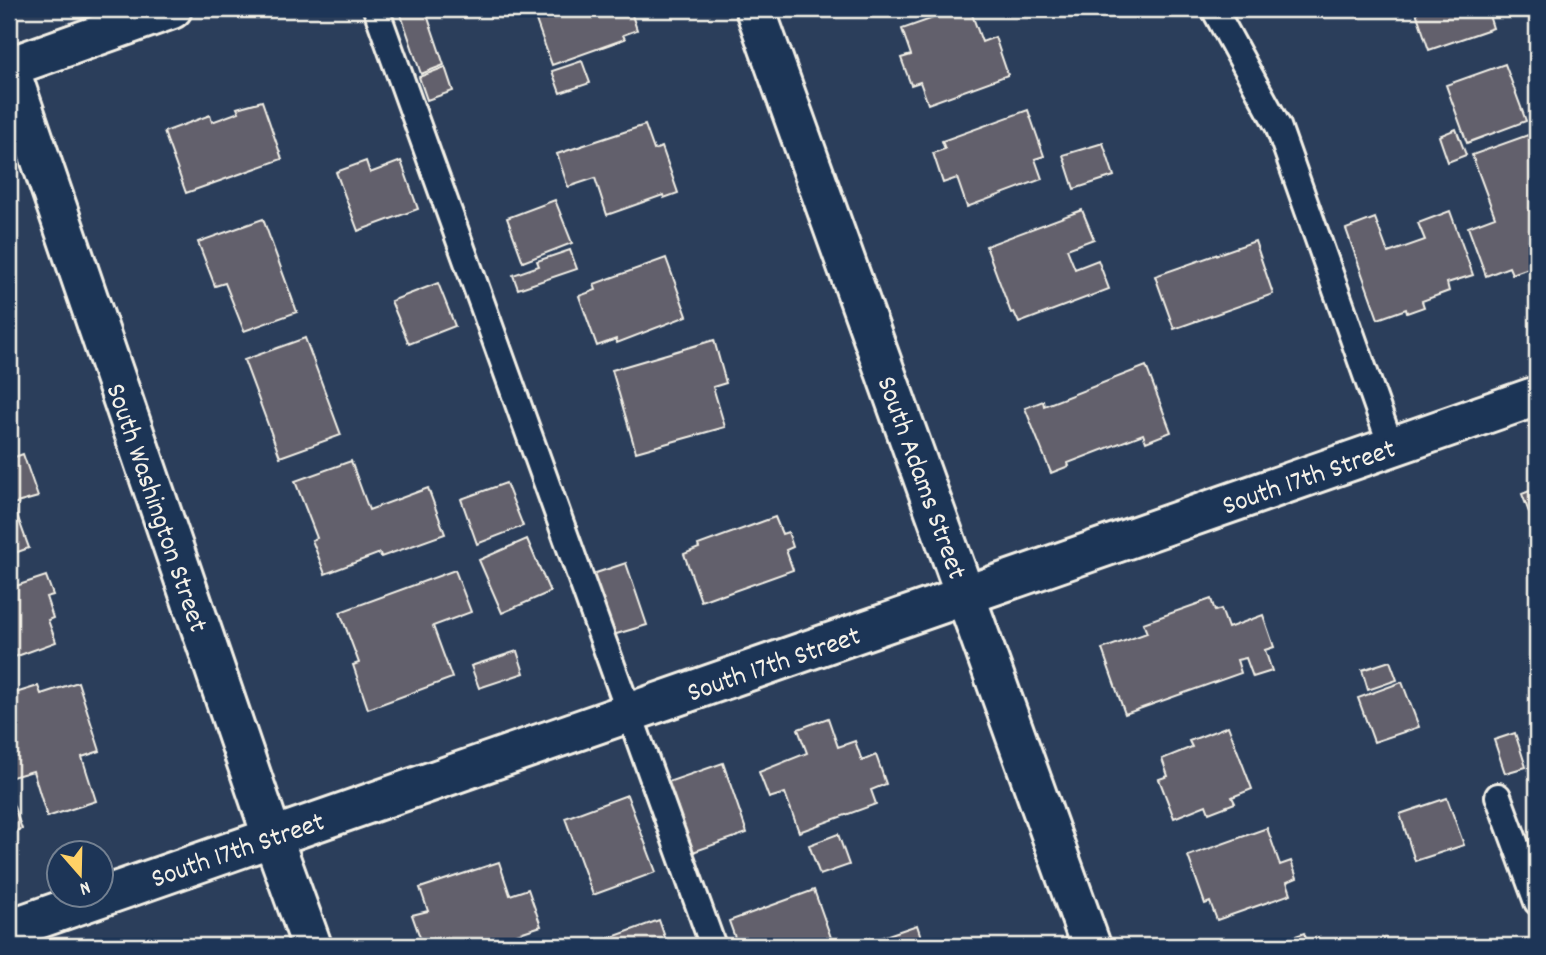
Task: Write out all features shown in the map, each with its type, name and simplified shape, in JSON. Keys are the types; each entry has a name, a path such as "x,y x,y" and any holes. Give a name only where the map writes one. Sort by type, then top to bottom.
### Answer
{"street":[{"path":"9,67 172,9"},
{"name":"South Adams Street","path":"755,9 1091,946"},
{"name":"South Washington Street","path":"9,67 312,946"},
{"name":"South 17th Street","path":"9,929 1537,396"}],"lane":[{"path":"376,9 713,946"},
{"path":"1214,9 1278,126 1391,446"},
{"path":"1498,796 1537,902"}],"building":[{"path":"399,9 425,9 444,65 421,74"},
{"path":"532,9 630,9 637,30 623,35 625,39 552,65"},
{"path":"959,9 970,9 982,42 995,37 1008,75 928,104 920,82 911,85 901,58 911,55 902,29"},
{"path":"1415,9 1487,9 1493,28 1429,50"},
{"path":"582,61 590,83 560,93 552,71"},
{"path":"1505,64 1526,121 1467,143 1446,85"},
{"path":"445,67 453,91 427,100 419,77"},
{"path":"262,101 282,159 186,193 164,132 210,115 212,122 239,112 237,108"},
{"path":"1028,110 1044,156 1035,159 1042,179 967,207 957,178 943,183 933,153 945,149 942,141"},
{"path":"645,125 654,150 662,147 678,193 664,198 663,195 607,215 595,178 568,187 557,154"},
{"path":"1456,129 1466,155 1448,162 1439,136"},
{"path":"1528,135 1537,160 1537,265 1512,274 1509,267 1486,276 1468,227 1495,217 1472,155"},
{"path":"1103,143 1114,176 1074,189 1063,155"},
{"path":"366,161 370,173 401,161 418,209 358,231 336,172"},
{"path":"555,200 572,243 523,262 507,218"},
{"path":"1082,210 1094,239 1067,249 1075,269 1098,260 1109,289 1019,323 1014,312 1011,313 986,246"},
{"path":"1450,211 1473,275 1447,283 1449,291 1422,301 1424,307 1407,313 1406,309 1378,319 1346,229 1375,218 1388,253 1425,240 1418,223"},
{"path":"263,219 297,312 244,331 225,283 215,286 198,242"},
{"path":"1255,241 1273,294 1174,329 1155,276"},
{"path":"570,250 577,269 518,289 513,275 539,266 537,261"},
{"path":"666,258 687,316 617,343 616,339 597,346 579,296 596,290 594,284"},
{"path":"438,283 455,326 409,344 391,301"},
{"path":"305,338 341,435 280,457 244,360"},
{"path":"714,340 726,383 713,387 725,427 636,452 612,370"},
{"path":"1146,366 1171,432 1146,442 1143,434 1068,463 1069,466 1051,473 1025,408 1043,401 1044,406"},
{"path":"23,454 38,497 13,504 29,548 9,555 9,459"},
{"path":"351,461 369,510 428,488 445,534 381,557 380,553 325,574 312,540 317,538 295,481"},
{"path":"506,483 523,526 477,544 461,499"},
{"path":"1537,488 1537,533 1522,494"},
{"path":"775,517 782,534 788,532 793,547 786,550 793,570 701,601 684,554 699,548 698,545"},
{"path":"527,539 550,592 502,613 479,560"},
{"path":"626,563 647,625 613,635 593,574"},
{"path":"455,570 471,612 433,626 452,678 368,709 353,665 359,663 340,612"},
{"path":"46,576 53,595 46,597 53,618 48,620 56,642 9,659 9,586 10,588"},
{"path":"1211,599 1215,611 1221,609 1228,628 1263,615 1274,647 1265,650 1272,671 1253,677 1246,658 1237,660 1241,673 1125,714 1102,649 1147,633 1143,623"},
{"path":"517,651 524,673 479,688 471,666"},
{"path":"1390,661 1397,680 1368,690 1362,670"},
{"path":"78,682 100,751 82,757 96,801 47,817 33,771 9,778 9,695 38,686 41,694"},
{"path":"1402,682 1419,727 1374,742 1358,698"},
{"path":"828,718 838,747 855,741 862,761 876,755 886,784 871,790 876,804 799,832 785,793 769,798 759,772 807,753 798,729"},
{"path":"1228,726 1252,789 1232,797 1235,803 1209,813 1206,805 1174,818 1159,779 1168,776 1162,759 1192,747 1189,741"},
{"path":"1515,733 1526,767 1505,773 1494,740"},
{"path":"723,763 747,833 690,853 665,783"},
{"path":"9,793 22,829 9,833"},
{"path":"627,795 656,872 593,895 565,818"},
{"path":"1447,798 1464,845 1415,861 1400,814"},
{"path":"1267,828 1280,865 1291,861 1297,878 1287,882 1291,894 1217,920 1210,902 1205,904 1188,856"},
{"path":"838,834 849,865 820,875 809,845"},
{"path":"499,862 510,895 528,889 541,926 480,946 442,946 439,938 422,943 412,915 428,911 420,888"},
{"path":"814,890 834,946 738,946 729,921"},
{"path":"659,920 668,946 606,946 604,940"},
{"path":"917,925 924,946 856,946"},
{"path":"1304,933 1309,946 1268,946"}]}
